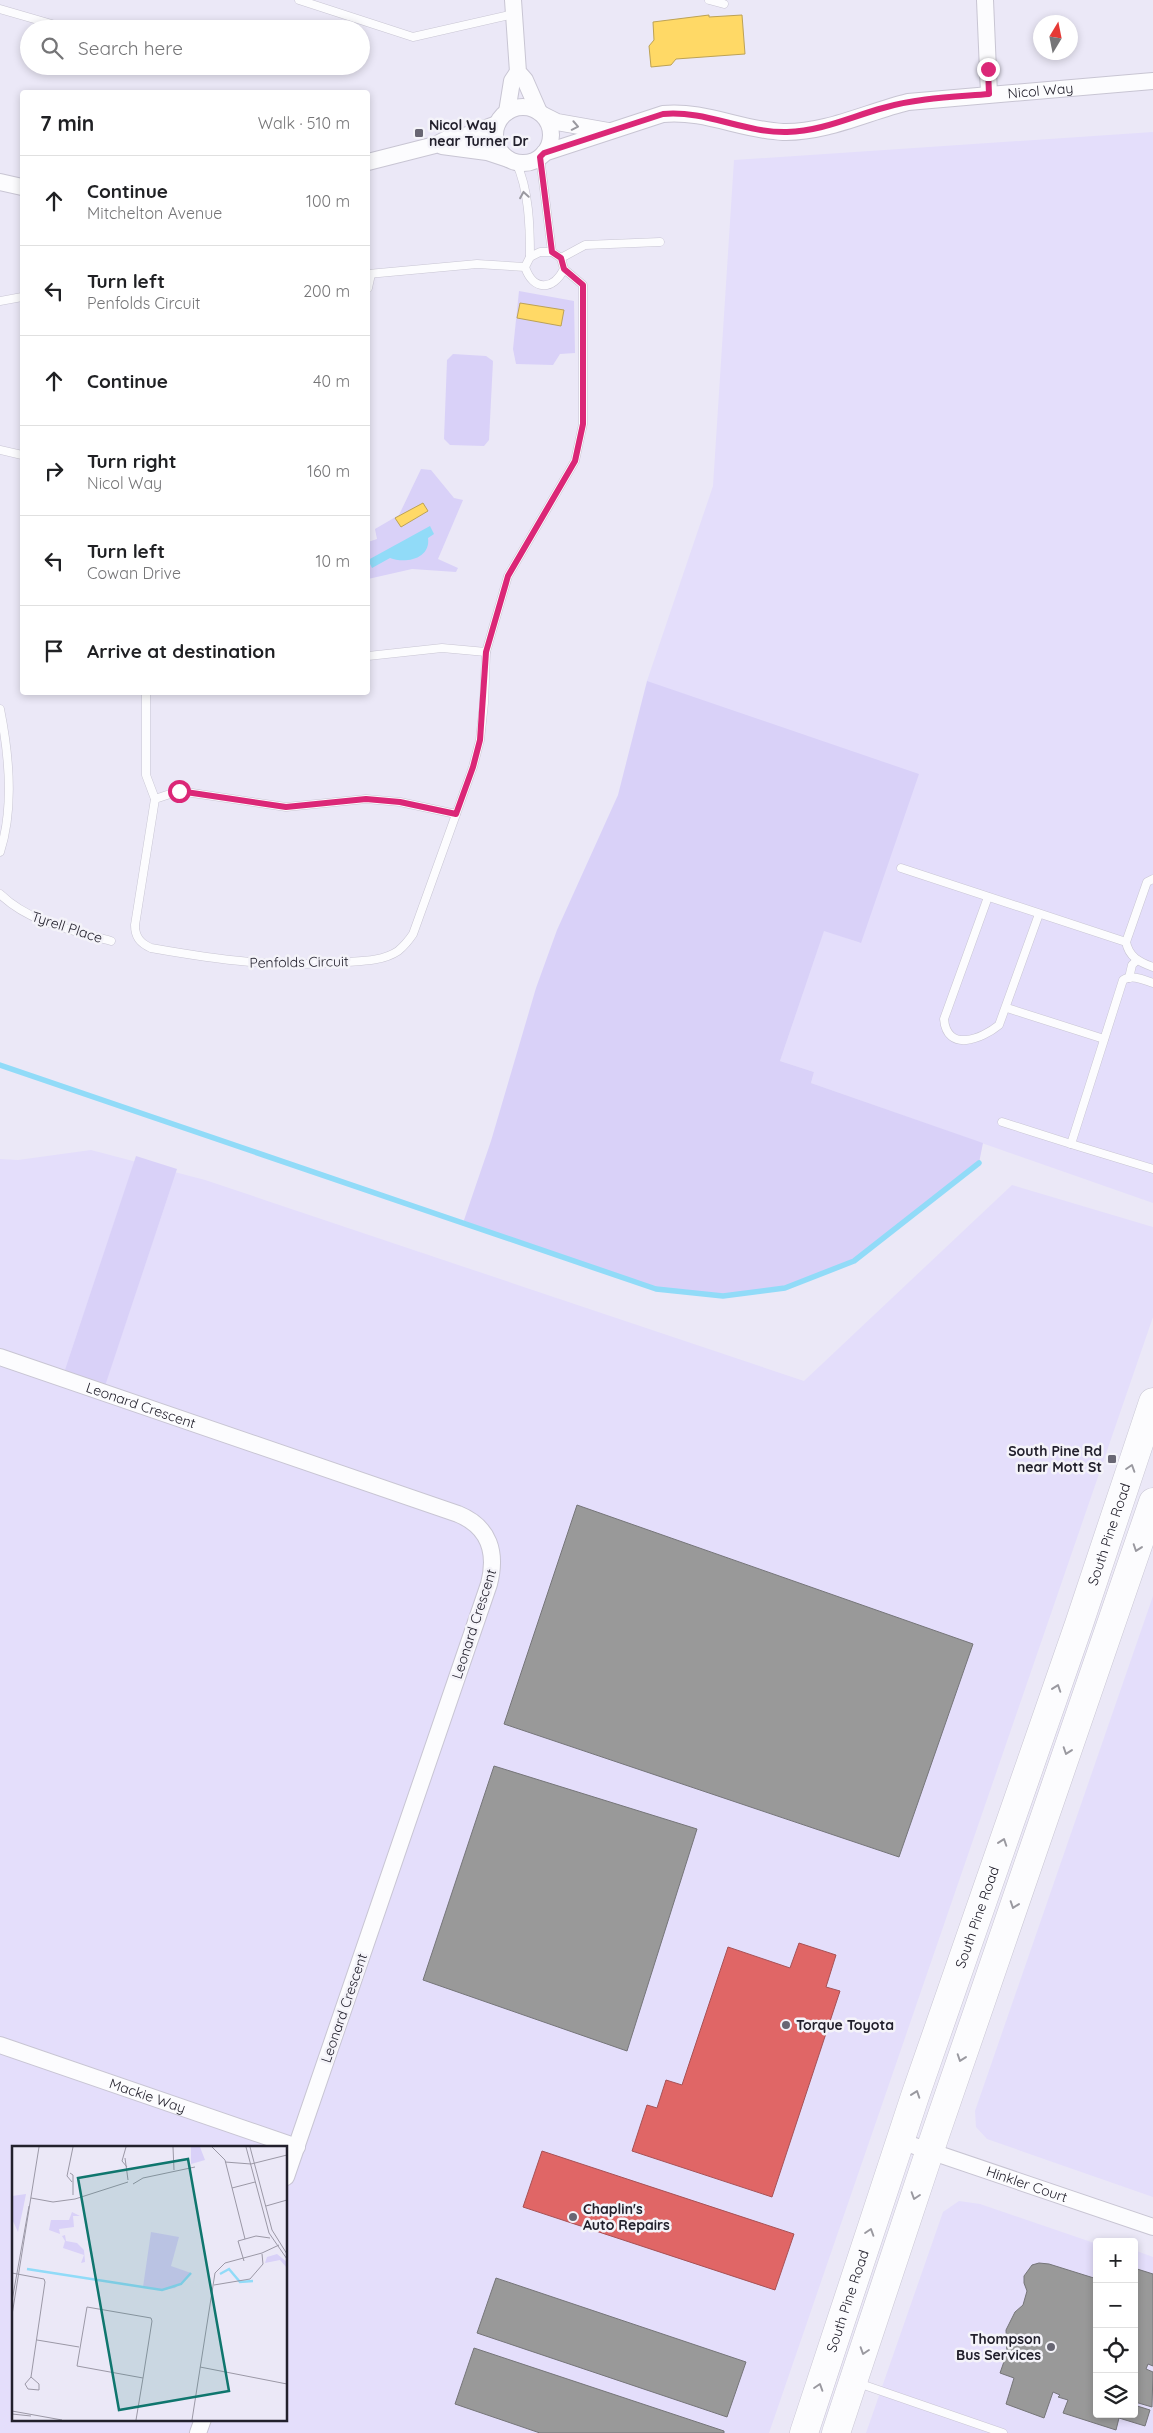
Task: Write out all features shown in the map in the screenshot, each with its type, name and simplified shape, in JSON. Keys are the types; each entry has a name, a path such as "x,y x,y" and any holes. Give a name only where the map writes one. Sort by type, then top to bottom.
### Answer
{"highway":[{"name":"South Pine Road","path":"804,2433 900,2141 1079,1624 1153,1402"},
{"path":"836,2433 930,2150 1153,1502"}],"street":[{"path":"985,0 989,94"},
{"path":"435,145 487,152 524,163 542,155 551,140 551,131 525,80 518,72 514,7"},
{"path":"512,160 498,147 495,131 502,118 512,80 518,72"},
{"name":"Nicol Way","path":"542,155 608,131 663,114 683,112 772,131 803,131 842,122 884,107 908,102 1153,81"},
{"path":"370,161 435,145 449,138 462,137 525,107 541,113"},
{"name":"Nicol Way","path":"541,113 558,122 608,131"},
{"path":"0,182 20,187"},
{"path":"0,190 20,187"},
{"name":"Leonard Crescent","path":"0,1357 458,1514 481,1529 492,1552 493,1568 489,1584 288,2172"},
{"name":"Mackie Way","path":"0,2045 297,2147"},
{"name":"Hinkler Court","path":"900,2141 1153,2228"},
{"path":"198,2433 203,2420"}],"lane":[{"path":"298,0 360,20"},
{"path":"709,0 724,4"},
{"path":"370,23 413,37 514,7"},
{"path":"0,9 38,20"},
{"path":"542,155 552,252"},
{"path":"512,160 521,173 526,208 530,257 525,267 528,278 538,284 550,285 559,280 564,269 561,258 552,252 540,252 530,257"},
{"path":"561,258 585,245 660,242"},
{"path":"370,274 477,264 525,267"},
{"name":"Penfolds Circuit","path":"155,798 135,925 137,939 151,948 224,961 273,964 323,964 374,960 397,951 407,943 413,934 473,767 480,740 486,652 508,576 575,461 583,424 583,285 564,269"},
{"path":"0,301 20,297"},
{"path":"0,450 20,455"},
{"path":"370,656 442,648 486,652"},
{"path":"146,695 146,775 155,798 179,791 286,807 366,799 400,802 456,814"},
{"path":"0,710 4,736 8,801 0,852"},
{"path":"901,868 1126,942"},
{"path":"1153,879 1147,882 1126,942 1128,951 1137,960 1153,967"},
{"name":"Tyrell Place","path":"0,894 27,914 44,922 111,941"},
{"path":"988,897 944,1019 945,1026 951,1036 961,1040 971,1040 990,1033 999,1025 1007,1008 1039,914"},
{"path":"1129,978 1132,965 1137,960"},
{"path":"1071,1144 1123,980 1129,978 1153,983"},
{"path":"1007,1008 1104,1039"},
{"path":"1002,1122 1153,1169"},
{"path":"854,2382 1004,2433"}],"shaded area":[{"path":"1153,132 1153,1203 811,1083 814,1072 780,1061 824,930 860,943 647,681 713,486 734,160"},
{"path":"519,291 574,301 575,353 560,354 553,365 516,364 513,349"},
{"path":"453,354 486,356 493,361 489,440 484,446 450,445 444,439 447,360"},
{"path":"421,469 431,470 454,498 463,500 438,559 458,568 456,572 412,569 370,579 370,541 377,539 375,529 399,515"},
{"path":"647,681 919,774 861,943 824,931 780,1061 814,1072 811,1083 983,1143 979,1163 854,1261 785,1288 723,1296 660,1289 463,1223 491,1141 536,988 557,930 618,795"},
{"path":"91,1150 205,1180 804,1381 1012,1185 1153,1227 1153,1317 769,2433 0,2433 0,1159 18,1160"},
{"path":"136,1156 177,1169 103,1392 62,1379"},
{"path":"1153,1596 1153,2197 987,2139 976,2127 975,2111"},
{"path":"959,2201 980,2204 1093,2243 1093,2418 1138,2418 1138,2251 1153,2257 1153,2433 866,2433 943,2212"}],"water":[{"path":"430,526 434,534 428,538 428,545 425,551 416,558 396,560 390,558 372,568 370,559"}],"building: Homes":[{"path":"709,15 709,17 742,15 745,54 676,59 671,65 651,67 649,46 654,40 653,22"},
{"path":"520,303 564,310 561,326 517,318"},
{"path":"423,503 428,511 401,527 395,518"}],"building: Shops":[{"path":"799,1943 836,1955 826,1987 840,1991 772,2197 632,2151 647,2105 657,2108 666,2080 682,2085 728,1947 790,1968"},
{"path":"542,2151 794,2234 775,2290 523,2207"}],"building: Industry":[{"path":"577,1505 973,1644 899,1857 504,1724"},
{"path":"494,1766 697,1829 627,2051 423,1980"},
{"name":"Thompson Bus Services","path":"1039,2263 1049,2264 1093,2278 1093,2418 1119,2418 1116,2430 1063,2413 1068,2400 1058,2397 1060,2395 1053,2392 1044,2418 1006,2404 1014,2378 1000,2373 1007,2353 1006,2330 1015,2312 1023,2305 1027,2291 1024,2276 1032,2265"},
{"path":"1138,2269 1153,2274 1153,2366 1148,2364 1146,2369 1153,2372 1152,2407 1138,2403"},
{"path":"496,2278 746,2362 727,2417 477,2333"},
{"path":"474,2348 724,2431 724,2433 540,2433 455,2404"},
{"name":"Thompson Bus Services","path":"1138,2406 1150,2410 1145,2426 1119,2418 1138,2418"}],"waterway":[{"path":"0,1065 656,1289 723,1296 785,1288 854,1261 979,1163"}],"place":[{"name":"Nicol Way near Turner Dr","path":"419,133"},
{"name":"South Pine Rd near Mott St","path":"1112,1459"},
{"name":"Torque Toyota","path":"786,2025"},
{"name":"Chaplin's Auto Repairs","path":"573,2217"},
{"name":"Thompson Bus Services","path":"1051,2347"}],"route":[{"path":"179,791 286,807 366,799 400,802 456,814 473,767 480,740 486,652 508,576 575,461 583,424 585,354 583,285 564,269 561,258 552,252 548,228 544,174 540,157 544,153 663,114 683,112 701,114 772,131 803,131 822,128 884,107 908,102 989,94 988,69"}]}
